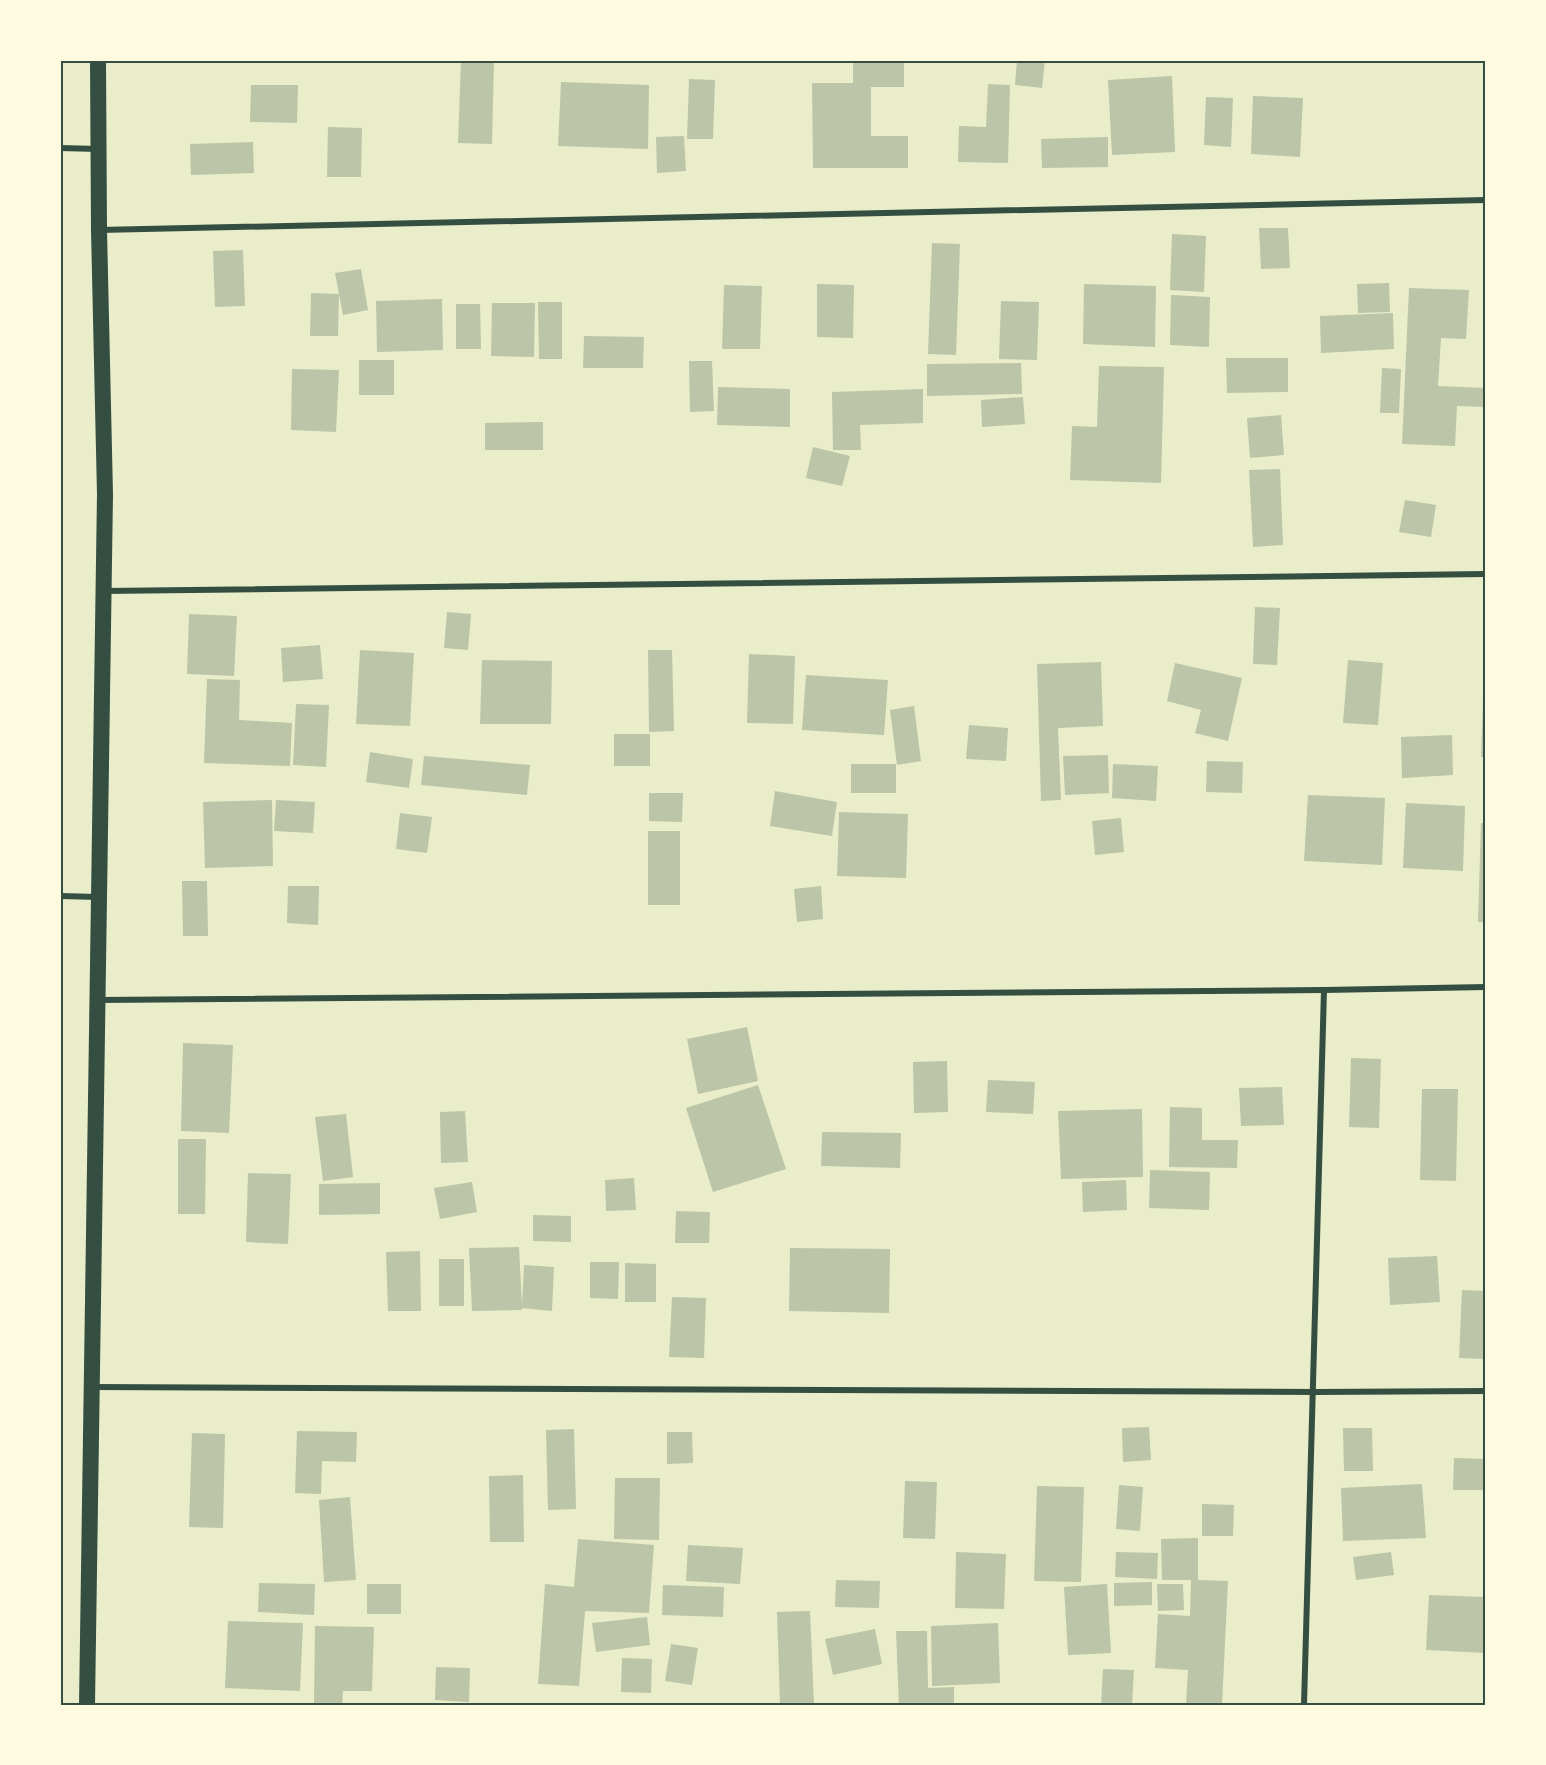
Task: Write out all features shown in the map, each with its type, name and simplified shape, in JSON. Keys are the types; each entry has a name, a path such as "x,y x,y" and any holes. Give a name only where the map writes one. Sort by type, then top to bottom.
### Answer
{"highway":[{"path":"87,1705 105,494 98,60"}],"street":[{"path":"60,148 99,149"},
{"path":"99,230 1486,200"},
{"path":"104,591 1486,574"},
{"path":"60,896 99,897"},
{"path":"97,1000 1486,987"},
{"path":"1304,1705 1324,990"},
{"path":"92,1387 1486,1391"}],"building":[{"path":"461,60 494,60 492,144 458,143"},
{"path":"853,60 904,60 904,87 871,87 871,136 908,136 908,168 813,168 812,83 853,83"},
{"path":"1017,60 1045,60 1042,88 1015,85"},
{"path":"1172,76 1175,152 1112,155 1108,80"},
{"path":"689,79 715,80 713,139 687,139"},
{"path":"561,82 649,85 648,149 558,146"},
{"path":"988,84 1010,85 1008,163 958,162 959,126 986,127"},
{"path":"251,85 298,85 297,123 250,122"},
{"path":"1253,96 1303,98 1300,157 1251,154"},
{"path":"1206,97 1233,98 1231,147 1204,145"},
{"path":"328,127 362,128 361,177 327,177"},
{"path":"684,136 686,171 657,173 656,137"},
{"path":"1108,137 1108,167 1042,168 1041,139"},
{"path":"253,142 254,173 191,175 190,144"},
{"path":"1259,228 1288,228 1290,268 1261,269"},
{"path":"1172,234 1206,236 1204,292 1170,290"},
{"path":"932,243 960,244 956,355 928,354"},
{"path":"243,250 245,306 215,307 213,251"},
{"path":"361,269 368,310 343,315 335,273"},
{"path":"1389,283 1390,312 1358,313 1357,284"},
{"path":"817,284 854,285 853,338 817,337"},
{"path":"1084,284 1156,286 1155,347 1083,344"},
{"path":"724,285 762,286 760,349 722,349"},
{"path":"1409,288 1469,290 1466,339 1441,338 1438,386 1486,388 1486,407 1457,406 1455,446 1402,444"},
{"path":"311,293 339,294 338,336 310,336"},
{"path":"1171,295 1210,297 1209,347 1170,345"},
{"path":"442,299 443,350 377,352 376,301"},
{"path":"1001,301 1039,302 1037,360 999,359"},
{"path":"538,302 562,302 562,359 539,359"},
{"path":"492,303 535,303 534,357 491,356"},
{"path":"456,304 480,304 481,349 456,349"},
{"path":"1393,313 1394,349 1321,353 1320,316"},
{"path":"584,336 644,337 643,368 583,368"},
{"path":"1226,358 1288,358 1288,392 1227,393"},
{"path":"359,360 394,360 394,395 359,395"},
{"path":"689,361 712,361 714,411 690,412"},
{"path":"1021,363 1022,394 927,396 927,364"},
{"path":"1099,366 1164,367 1161,483 1070,480 1072,426 1097,427"},
{"path":"1382,368 1401,369 1399,413 1380,413"},
{"path":"292,369 339,370 336,432 291,430"},
{"path":"718,387 790,389 790,427 717,425"},
{"path":"923,389 923,423 860,425 861,450 833,450 832,392"},
{"path":"1023,397 1025,424 982,427 981,400"},
{"path":"1281,415 1284,455 1250,458 1247,418"},
{"path":"543,422 543,450 485,450 485,423"},
{"path":"813,447 850,456 842,486 806,478"},
{"path":"1280,469 1283,545 1253,547 1249,470"},
{"path":"1405,500 1436,505 1431,537 1399,532"},
{"path":"1255,607 1280,608 1277,665 1253,664"},
{"path":"447,612 471,614 468,650 444,648"},
{"path":"189,614 237,616 234,676 187,674"},
{"path":"320,645 323,679 283,682 281,648"},
{"path":"360,650 414,653 410,726 356,724"},
{"path":"648,650 672,650 674,731 649,732"},
{"path":"749,654 795,656 793,724 747,723"},
{"path":"482,660 552,661 551,724 480,724"},
{"path":"1348,660 1383,663 1378,725 1343,723"},
{"path":"1101,662 1103,726 1058,728 1061,800 1041,801 1037,664"},
{"path":"1175,663 1242,678 1228,741 1195,733 1201,710 1167,701"},
{"path":"1484,670 1486,670 1486,757 1481,757"},
{"path":"806,675 888,680 884,735 802,730"},
{"path":"207,679 240,680 239,720 292,723 290,766 204,763"},
{"path":"296,704 329,705 326,767 293,765"},
{"path":"914,706 921,761 897,765 890,710"},
{"path":"969,725 1008,728 1006,761 966,759"},
{"path":"614,734 650,734 650,766 614,766"},
{"path":"1452,735 1453,775 1402,778 1401,737"},
{"path":"370,752 413,759 409,788 366,782"},
{"path":"1108,755 1109,793 1065,795 1063,756"},
{"path":"424,756 530,765 527,795 421,785"},
{"path":"1207,761 1243,762 1242,793 1206,792"},
{"path":"851,764 896,764 896,793 851,793"},
{"path":"1113,764 1158,766 1156,801 1112,798"},
{"path":"775,791 837,802 832,836 770,826"},
{"path":"649,793 683,793 682,822 649,821"},
{"path":"1308,795 1385,798 1382,865 1304,861"},
{"path":"272,800 273,866 205,868 203,802"},
{"path":"276,800 315,802 313,833 274,831"},
{"path":"1406,803 1465,806 1463,871 1403,868"},
{"path":"839,812 908,814 906,878 837,876"},
{"path":"400,813 432,817 427,853 396,849"},
{"path":"1121,818 1124,852 1095,855 1092,821"},
{"path":"1481,823 1486,823 1486,922 1478,922"},
{"path":"648,831 680,831 680,905 648,905"},
{"path":"182,881 207,881 208,936 183,936"},
{"path":"288,886 319,886 318,925 287,923"},
{"path":"821,886 823,919 797,922 794,889"},
{"path":"747,1027 758,1081 698,1094 687,1039"},
{"path":"183,1043 233,1045 229,1133 181,1131"},
{"path":"1351,1058 1381,1059 1379,1128 1349,1127"},
{"path":"947,1061 948,1112 914,1113 913,1062"},
{"path":"988,1080 1035,1082 1033,1114 986,1112"},
{"path":"758,1085 786,1169 713,1192 686,1108"},
{"path":"1282,1087 1284,1125 1241,1126 1239,1088"},
{"path":"1422,1089 1458,1089 1456,1181 1420,1180"},
{"path":"1170,1107 1202,1108 1202,1140 1238,1140 1237,1168 1169,1167"},
{"path":"1142,1109 1143,1177 1061,1179 1058,1111"},
{"path":"465,1111 468,1162 441,1163 440,1112"},
{"path":"346,1114 353,1177 323,1181 315,1117"},
{"path":"822,1132 901,1133 900,1168 821,1166"},
{"path":"178,1139 206,1139 205,1214 178,1214"},
{"path":"1150,1170 1210,1172 1209,1210 1149,1208"},
{"path":"248,1173 291,1174 288,1244 246,1242"},
{"path":"634,1178 636,1210 606,1211 605,1180"},
{"path":"1126,1180 1127,1210 1083,1212 1082,1182"},
{"path":"472,1182 477,1212 440,1219 434,1188"},
{"path":"380,1183 380,1214 319,1215 319,1184"},
{"path":"676,1211 710,1212 709,1243 675,1243"},
{"path":"533,1215 571,1216 571,1242 533,1241"},
{"path":"519,1247 522,1306 524,1265 554,1267 552,1311 522,1308 522,1310 472,1311 469,1248"},
{"path":"790,1248 890,1249 889,1313 789,1311"},
{"path":"420,1251 421,1311 388,1311 386,1252"},
{"path":"1437,1256 1440,1302 1390,1305 1388,1258"},
{"path":"439,1259 464,1259 464,1306 439,1306"},
{"path":"590,1262 619,1262 618,1299 590,1298"},
{"path":"625,1263 656,1264 656,1302 625,1302"},
{"path":"1462,1290 1486,1291 1486,1359 1459,1358"},
{"path":"672,1297 706,1298 704,1358 669,1357"},
{"path":"1149,1427 1151,1460 1123,1462 1122,1428"},
{"path":"1343,1428 1372,1428 1373,1471 1344,1471"},
{"path":"574,1429 576,1509 548,1510 546,1430"},
{"path":"297,1431 357,1432 356,1462 322,1461 321,1494 295,1493"},
{"path":"667,1432 692,1432 693,1463 667,1464"},
{"path":"192,1433 225,1434 223,1528 189,1527"},
{"path":"1454,1458 1486,1459 1486,1490 1453,1490"},
{"path":"523,1475 524,1542 490,1542 489,1476"},
{"path":"615,1478 660,1478 659,1540 614,1539"},
{"path":"905,1481 937,1482 935,1539 903,1538"},
{"path":"1422,1484 1426,1538 1343,1541 1341,1488"},
{"path":"1119,1485 1143,1487 1140,1531 1116,1529"},
{"path":"1037,1486 1084,1487 1081,1582 1034,1581"},
{"path":"350,1497 356,1580 324,1582 319,1500"},
{"path":"1202,1504 1234,1505 1233,1536 1202,1536"},
{"path":"1198,1538 1198,1580 1228,1581 1222,1705 1186,1705 1188,1670 1155,1668 1158,1614 1190,1616 1191,1580 1162,1580 1161,1539"},
{"path":"578,1539 654,1545 649,1613 585,1611 579,1686 538,1684 545,1584 574,1587"},
{"path":"688,1545 743,1548 740,1584 686,1581"},
{"path":"956,1552 1006,1554 1004,1609 955,1608"},
{"path":"1116,1552 1158,1553 1157,1579 1115,1577"},
{"path":"1391,1552 1394,1575 1356,1580 1353,1557"},
{"path":"836,1580 880,1581 879,1608 835,1607"},
{"path":"1152,1582 1152,1605 1114,1606 1114,1583"},
{"path":"259,1583 315,1584 314,1615 258,1612"},
{"path":"367,1584 401,1584 401,1614 367,1614"},
{"path":"1107,1584 1111,1653 1068,1655 1064,1587"},
{"path":"1157,1584 1183,1584 1184,1610 1158,1611"},
{"path":"663,1585 724,1587 723,1617 662,1615"},
{"path":"1429,1595 1486,1597 1486,1653 1426,1650"},
{"path":"810,1611 814,1705 780,1705 777,1612"},
{"path":"647,1617 650,1645 596,1652 592,1623"},
{"path":"228,1621 303,1623 300,1691 225,1688"},
{"path":"998,1623 1000,1683 932,1686 931,1626"},
{"path":"315,1626 374,1627 372,1691 343,1691 342,1705 314,1705"},
{"path":"875,1629 882,1664 833,1675 825,1639"},
{"path":"896,1631 927,1631 928,1688 954,1687 954,1705 899,1705"},
{"path":"671,1644 698,1648 692,1685 665,1681"},
{"path":"622,1658 652,1659 651,1693 621,1692"},
{"path":"436,1667 470,1668 469,1702 435,1700"},
{"path":"1103,1669 1134,1670 1132,1705 1101,1705"}]}
